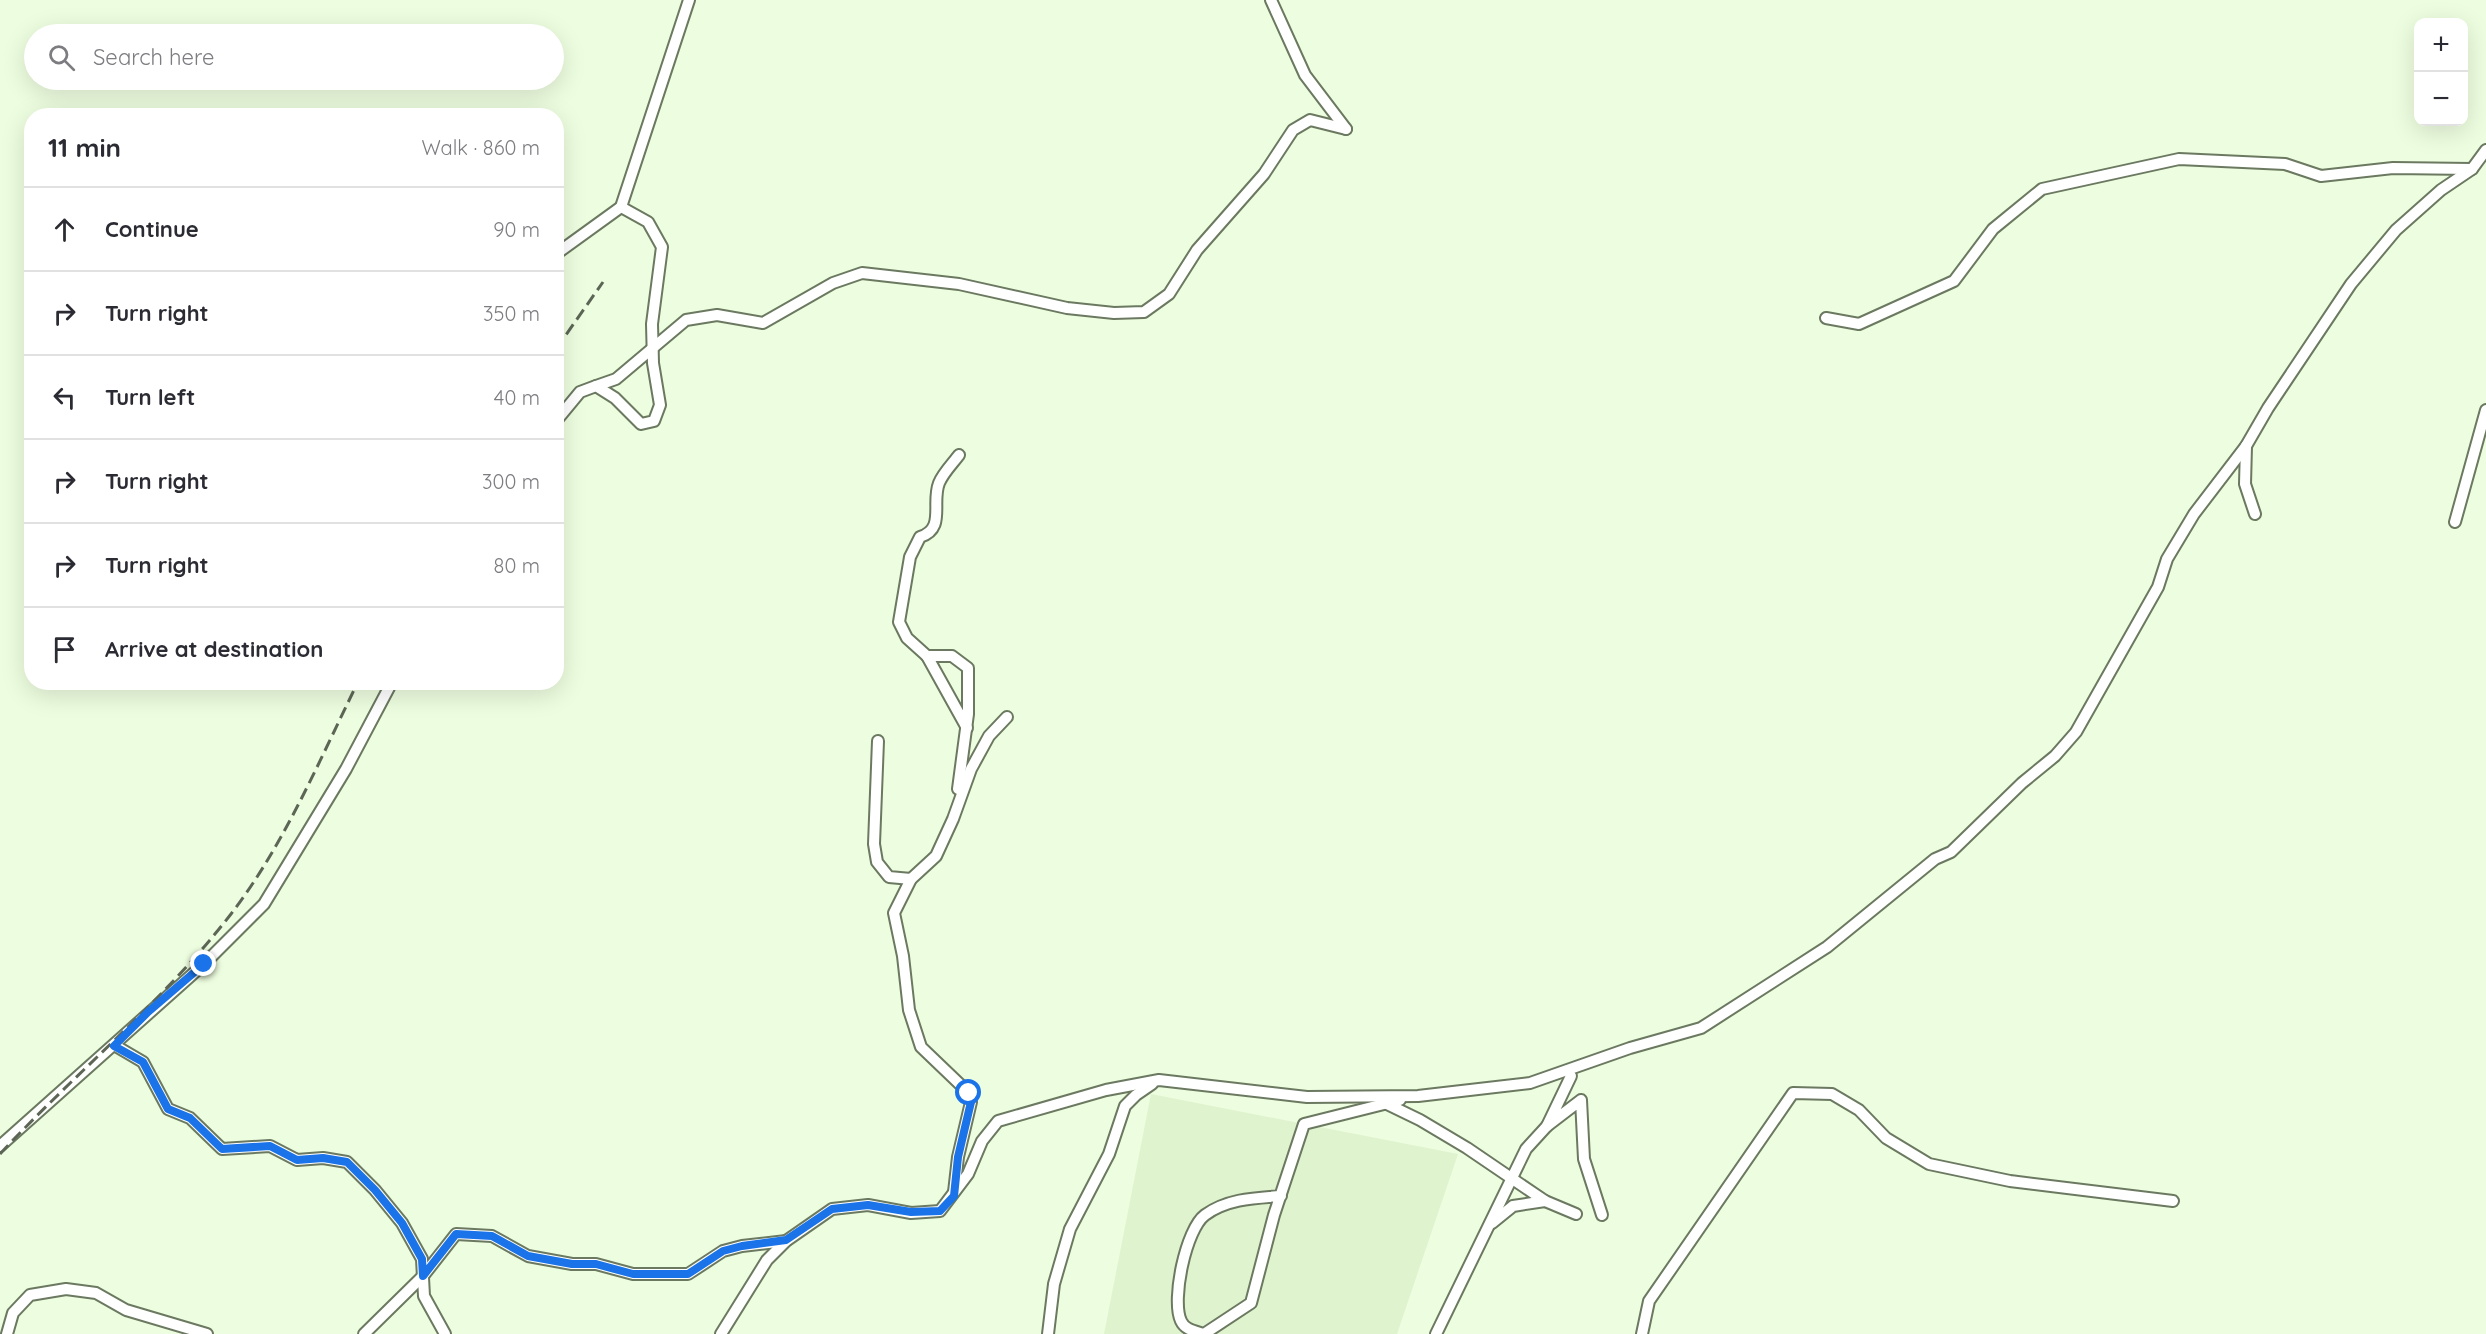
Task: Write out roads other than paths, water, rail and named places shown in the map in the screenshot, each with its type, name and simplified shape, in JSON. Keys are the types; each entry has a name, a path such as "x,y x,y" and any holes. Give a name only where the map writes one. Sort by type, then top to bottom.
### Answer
{"street":[{"path":"564,249 621,207 689,0"},
{"path":"564,411 580,392 616,379 686,320 717,315 763,323 833,283 862,273 959,284 1067,308 1114,313 1144,312 1169,294 1197,250 1264,174 1293,130 1310,120 1346,129 1305,75 1271,0"},
{"path":"721,1334 767,1260 786,1240 832,1209 868,1205 911,1212 940,1211 954,1196 968,1174 982,1141 998,1121 1106,1090 1159,1080 1307,1097 1418,1096 1530,1083 1630,1048 1701,1028 1778,980 1827,947 1935,859 1951,852 2022,783 2055,756 2076,732 2158,587 2168,559 2194,514 2246,446 2268,408 2351,284 2396,230 2441,190 2472,169 2486,150"},
{"path":"1826,318 1859,324 1954,281 1993,229 2042,189 2179,159 2285,164 2321,176 2393,168 2472,169"},
{"path":"596,386 615,398 641,424 654,421 660,405 652,351 662,246 648,222 621,207"},
{"path":"2455,522 2486,410"},
{"path":"2246,446 2245,484 2255,514"},
{"path":"959,455 939,482 935,500 937,522 928,534 920,537 910,557 899,622 907,639 927,656 967,728"},
{"path":"927,656 952,656 968,668 967,728 952,822"},
{"path":"0,1146 204,964 264,904 346,768 388,690"},
{"path":"954,1196 958,1157 971,1102 969,1093 921,1047 909,1010 903,956 894,913 911,879 936,856 952,822 970,770 989,736 1007,717"},
{"path":"878,741 874,844 877,862 889,877 911,879"},
{"path":"114,1046 143,1062 168,1109 190,1118 222,1149 270,1146 297,1160 323,1158 347,1162 375,1190 402,1223 422,1259 424,1296 446,1334"},
{"path":"1547,1126 1571,1076"},
{"path":"1048,1334 1054,1284 1070,1229 1109,1154 1125,1106 1136,1095 1159,1080"},
{"path":"1642,1334 1649,1301 1793,1093 1832,1094 1859,1110 1886,1138 1929,1164 2010,1181 2173,1201"},
{"path":"1281,1196 1250,1198 1223,1204 1203,1216 1191,1234 1180,1275 1178,1312 1181,1323 1189,1330 1204,1334 1251,1304 1304,1124 1418,1096"},
{"path":"1436,1334 1526,1149 1547,1126 1581,1100 1584,1159 1602,1215"},
{"path":"1387,1104 1420,1120 1512,1177 1545,1201 1576,1214"},
{"path":"1486,1229 1513,1206 1545,1201"},
{"path":"364,1334 423,1276 456,1234 492,1236 528,1256 572,1264 596,1264 633,1274 688,1274 723,1251 786,1240"},
{"path":"7,1334 13,1313 30,1295 66,1289 96,1293 126,1311 207,1334"},
{"path":"1442,1334 1447,1313"}],"railway":[{"path":"564,338 603,282"},
{"path":"0,1154 177,977 231,914 268,860 284,831 354,690"}]}
